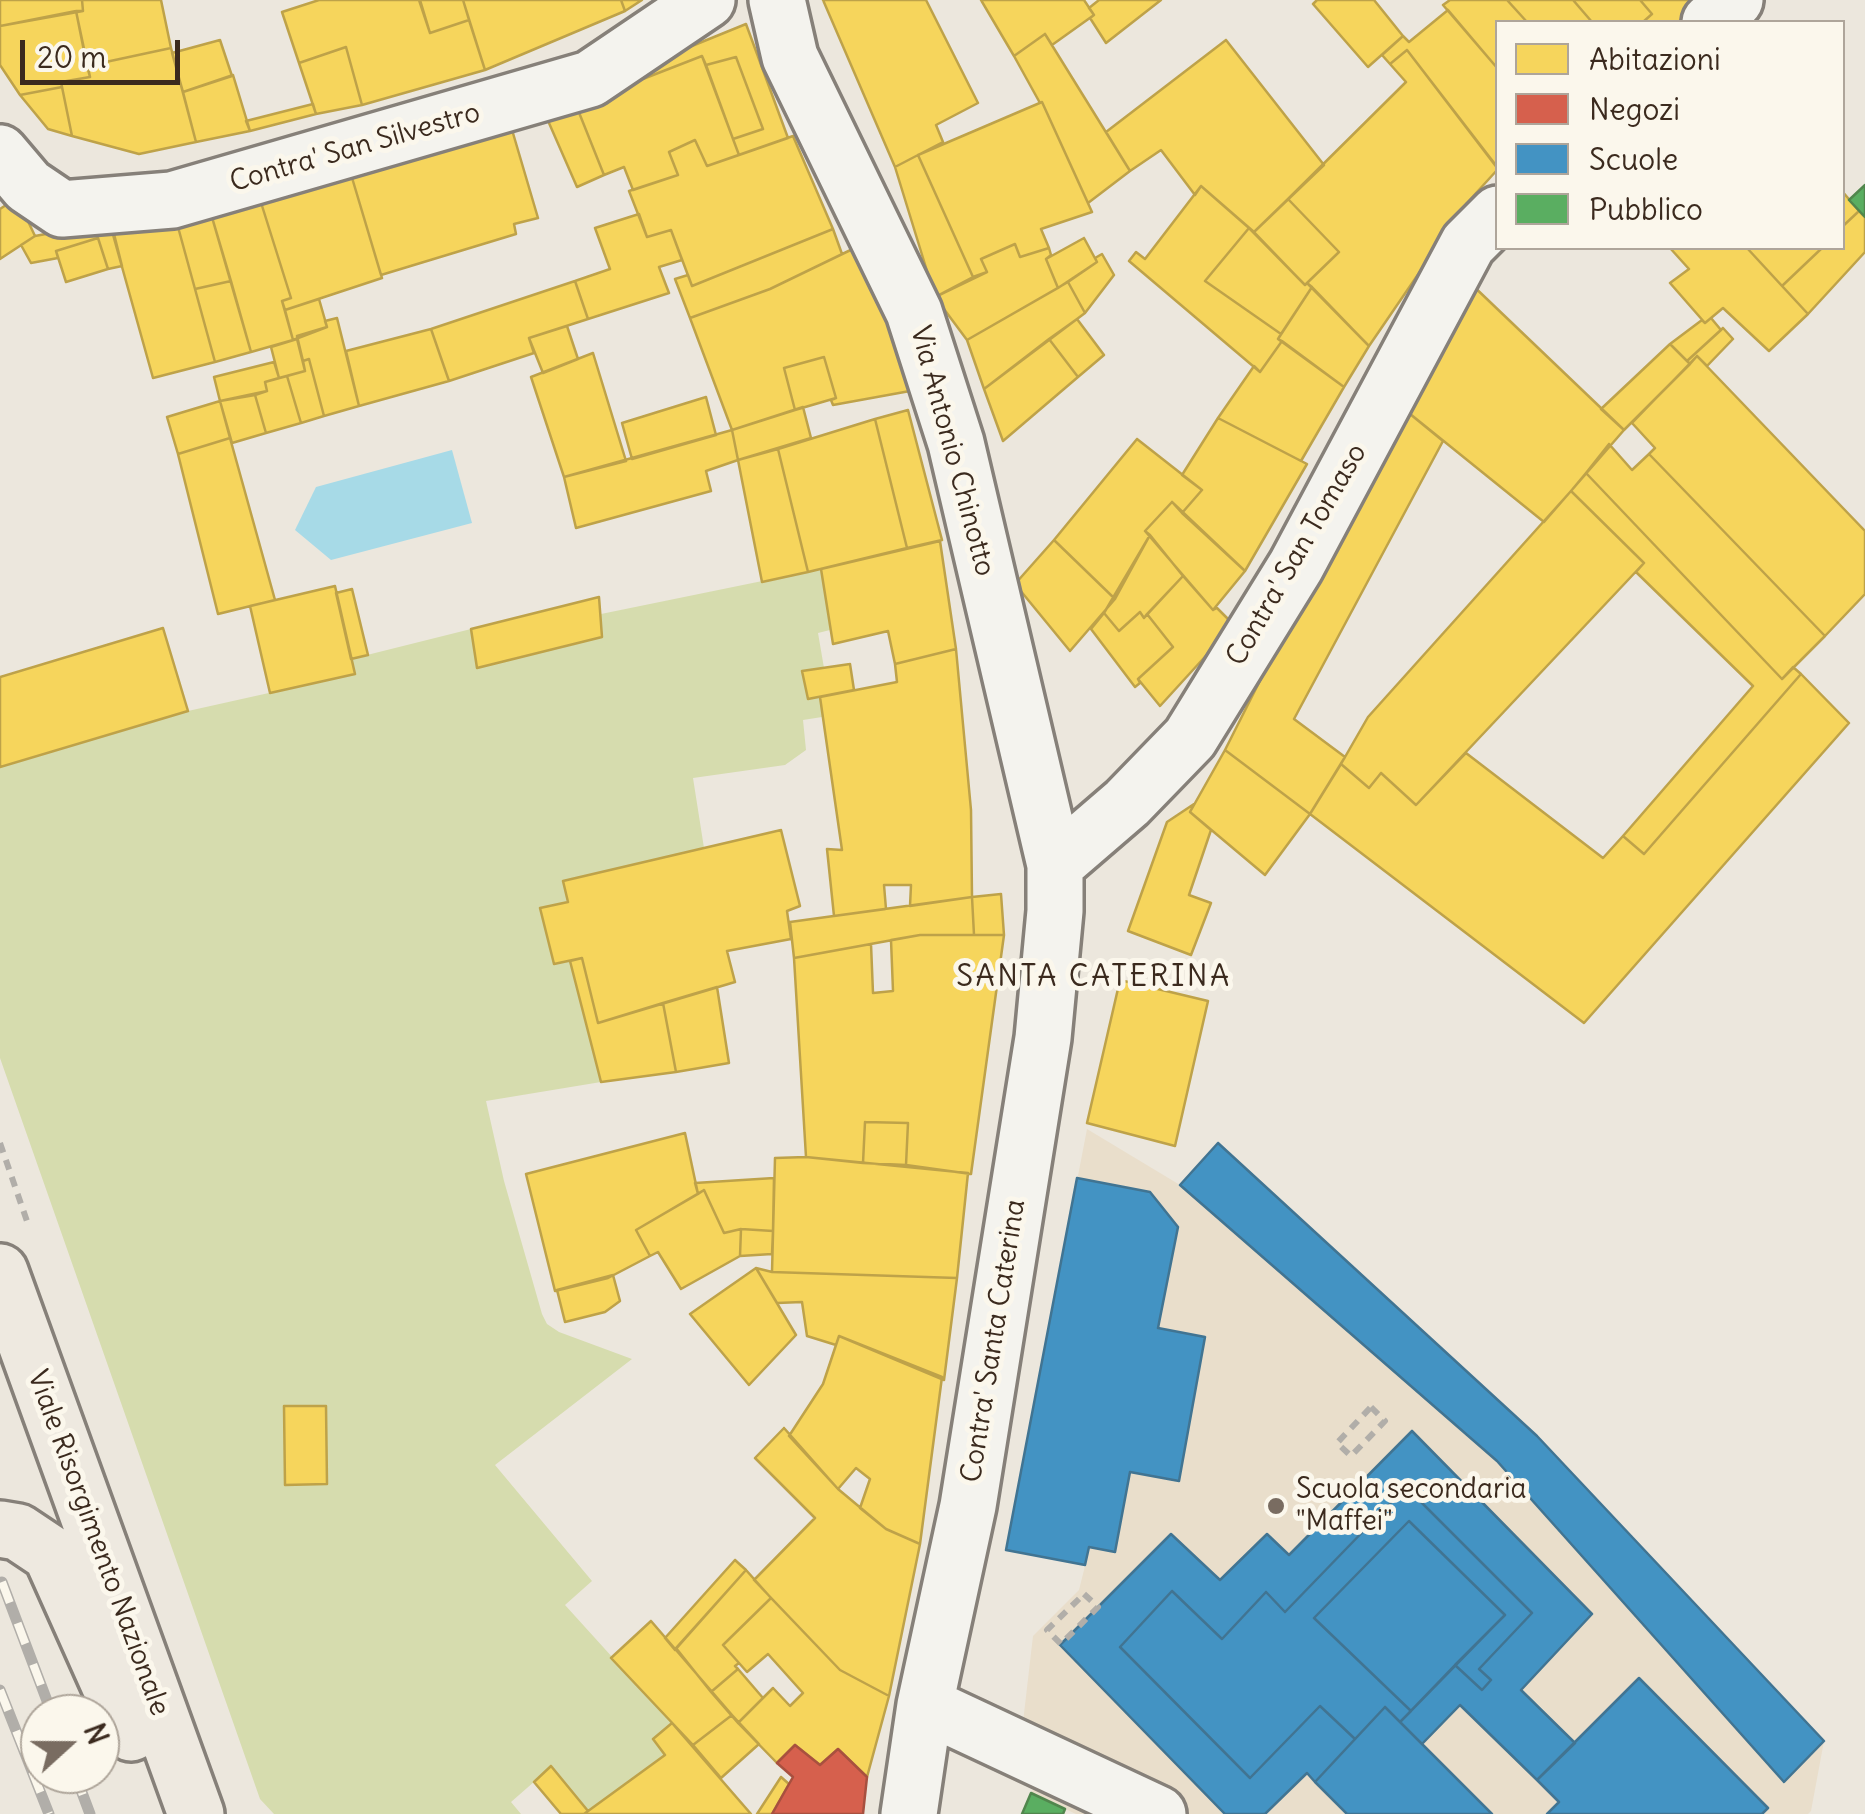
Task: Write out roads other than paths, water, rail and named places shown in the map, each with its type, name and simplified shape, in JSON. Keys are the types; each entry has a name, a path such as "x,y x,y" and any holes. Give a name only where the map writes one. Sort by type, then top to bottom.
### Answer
{"main road":[{"name":"Viale Risorgimento Nazionale","path":"0,1272 196,1814"},
{"path":"0,1528 18,1532 51,1554 166,1814"}],"street":[{"name":"Contra' San Silvestro","path":"0,153 28,186 62,210 172,200 590,79 707,0"},
{"name":"Via Antonio Chinotto","path":"777,0 790,57 914,312 956,443 1055,866"},
{"path":"1712,20 1735,0"},
{"name":"Contra' San Tomaso","path":"1055,866 1128,804 1190,738 1296,566 1468,244 1495,217"},
{"name":"Contra' Santa Caterina","path":"909,1814 925,1704 968,1506 1040,1057 1055,911 1055,866"},
{"path":"925,1704 1158,1814"}],"water":[{"path":"452,450 472,523 331,560 295,530 316,487"}],"railway":[{"path":"2,1582 44,1694"},
{"path":"0,1690 49,1814"},
{"path":"82,1794 90,1814"}],"place":[{"name":"Scuola secondaria \"Maffei\"","path":"1276,1506"}],"district":[{"name":"SANTA CATERINA","path":"1094,977"}]}
